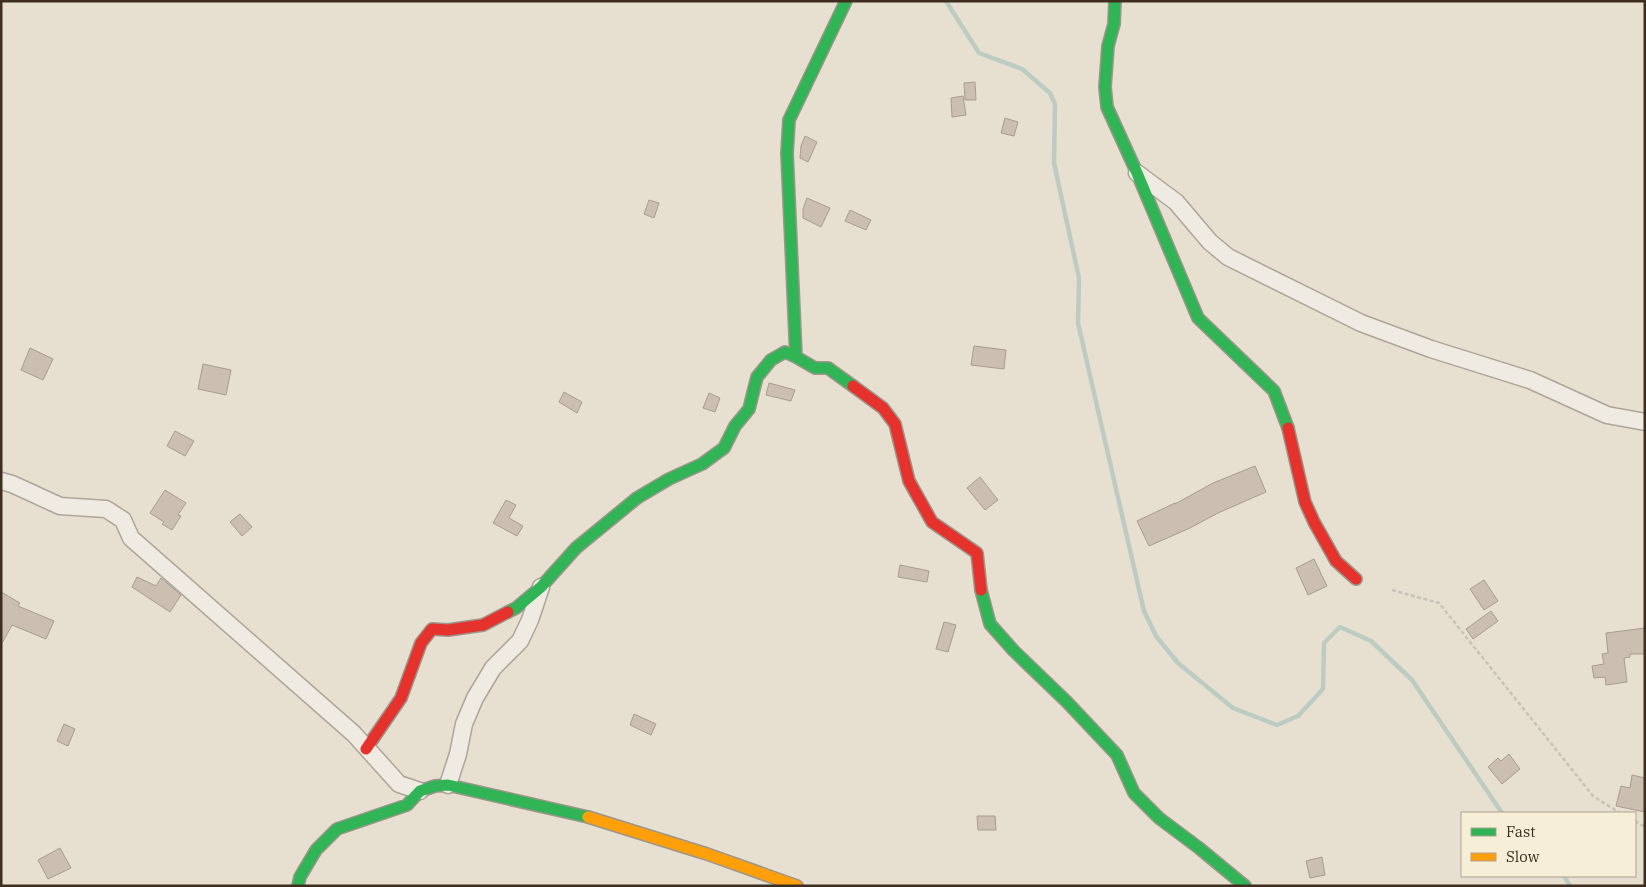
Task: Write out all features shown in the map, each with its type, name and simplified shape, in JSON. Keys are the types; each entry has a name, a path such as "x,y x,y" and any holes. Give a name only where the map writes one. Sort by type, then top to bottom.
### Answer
{"street":[{"path":"796,357 787,153 789,120 846,1"},
{"path":"1115,1 1114,24 1108,46 1105,87 1107,107 1198,318 1274,391 1291,437 1305,502 1336,561 1356,579"},
{"path":"1137,173 1176,202 1210,242 1228,257 1361,323 1431,349 1530,380 1607,415 1645,422"},
{"path":"366,749 401,698 421,643 432,630 448,630 483,625 516,608 541,587 576,548 637,498 669,479 702,464 724,448 735,426 749,410 757,377 771,360 785,352 815,368 828,368 883,408 895,424 909,481 932,522 977,552 981,589 990,624 1014,651 1067,702 1117,755 1134,793 1159,818 1199,848 1244,886"},
{"path":"1,481 12,484 60,506 106,509 123,520 130,538 354,734 399,784 420,791"},
{"path":"448,785 458,754 464,724 475,698 493,668 520,641 530,620 541,587"},
{"path":"298,886 300,877 316,850 337,829 407,805 420,791 435,786 448,785 588,817 707,854 797,886"}],"path":[{"path":"1392,590 1439,603 1593,796 1618,812"}],"building":[{"path":"975,82 976,100 965,100 964,83"},
{"path":"963,96 966,115 952,117 951,98"},
{"path":"1005,118 1018,122 1014,136 1001,133"},
{"path":"805,136 817,142 808,162 800,158 801,146"},
{"path":"807,198 830,208 821,227 803,218 803,209"},
{"path":"649,200 659,203 654,218 644,214"},
{"path":"850,210 871,220 866,230 845,221"},
{"path":"974,346 1006,350 1004,369 971,365"},
{"path":"30,348 53,359 43,380 21,370"},
{"path":"203,364 231,370 226,395 198,389"},
{"path":"769,383 795,390 791,401 766,395"},
{"path":"564,392 582,402 577,413 559,402"},
{"path":"709,393 720,398 715,412 703,408"},
{"path":"175,431 194,441 185,456 167,446"},
{"path":"1255,466 1266,492 1149,546 1137,521 1175,504 1213,483"},
{"path":"980,477 998,500 985,510 967,488"},
{"path":"165,490 186,503 178,515 181,516 172,530 150,513"},
{"path":"506,500 516,505 509,518 523,526 517,536 493,523"},
{"path":"240,514 252,527 242,536 230,522"},
{"path":"1314,559 1327,586 1308,595 1296,568"},
{"path":"900,565 929,571 927,582 898,577"},
{"path":"137,577 156,586 161,578 181,595 170,612 132,587"},
{"path":"1484,580 1498,601 1484,610 1470,589"},
{"path":"1,592 20,603 18,606 54,621 46,639 12,625 1,645"},
{"path":"1491,611 1498,621 1473,639 1466,629"},
{"path":"944,622 956,625 948,652 936,649"},
{"path":"1645,628 1645,654 1630,654 1630,657 1624,658 1627,682 1606,685 1605,677 1594,678 1592,666 1604,664 1602,654 1608,653 1606,633"},
{"path":"634,714 656,724 651,735 630,725"},
{"path":"64,724 75,729 68,746 57,741"},
{"path":"1509,754 1520,769 1502,784 1488,767 1498,758 1501,761"},
{"path":"1632,775 1645,778 1645,812 1616,806 1621,786 1630,788"},
{"path":"977,816 995,816 996,830 978,830"},
{"path":"60,848 71,868 48,879 38,860"},
{"path":"1322,857 1325,875 1310,878 1306,861"}],"waterway":[{"path":"946,1 979,53 1022,69 1050,93 1055,104 1054,163 1079,278 1078,323 1144,611 1156,636 1178,663 1233,708 1277,725 1298,716 1323,689 1324,643 1340,627 1371,641 1412,680 1501,812"},
{"path":"1565,877 1570,886"}],"traffic: fast":[{"path":"846,1 789,120 787,153 796,357 815,368 828,368 853,386"},
{"path":"1115,1 1114,24 1108,46 1105,87 1107,107 1198,318 1274,391 1288,428"},
{"path":"508,612 516,608 541,587 576,548 637,498 669,479 702,464 724,448 735,426 749,409 757,377 771,360 785,352 796,357"},
{"path":"981,590 990,624 1014,651 1067,702 1117,755 1134,793 1159,818 1245,886"},
{"path":"298,886 300,877 316,850 337,829 407,805 420,791 435,786 448,785 588,817"}],"traffic: slow":[{"path":"588,817 707,854 797,886"}],"traffic: jam":[{"path":"853,386 883,408 895,424 909,481 932,522 977,553 981,590"},
{"path":"1288,428 1305,502 1314,522 1336,561 1356,579"},
{"path":"366,749 401,698 421,643 432,629 448,630 483,625 508,612"}]}
